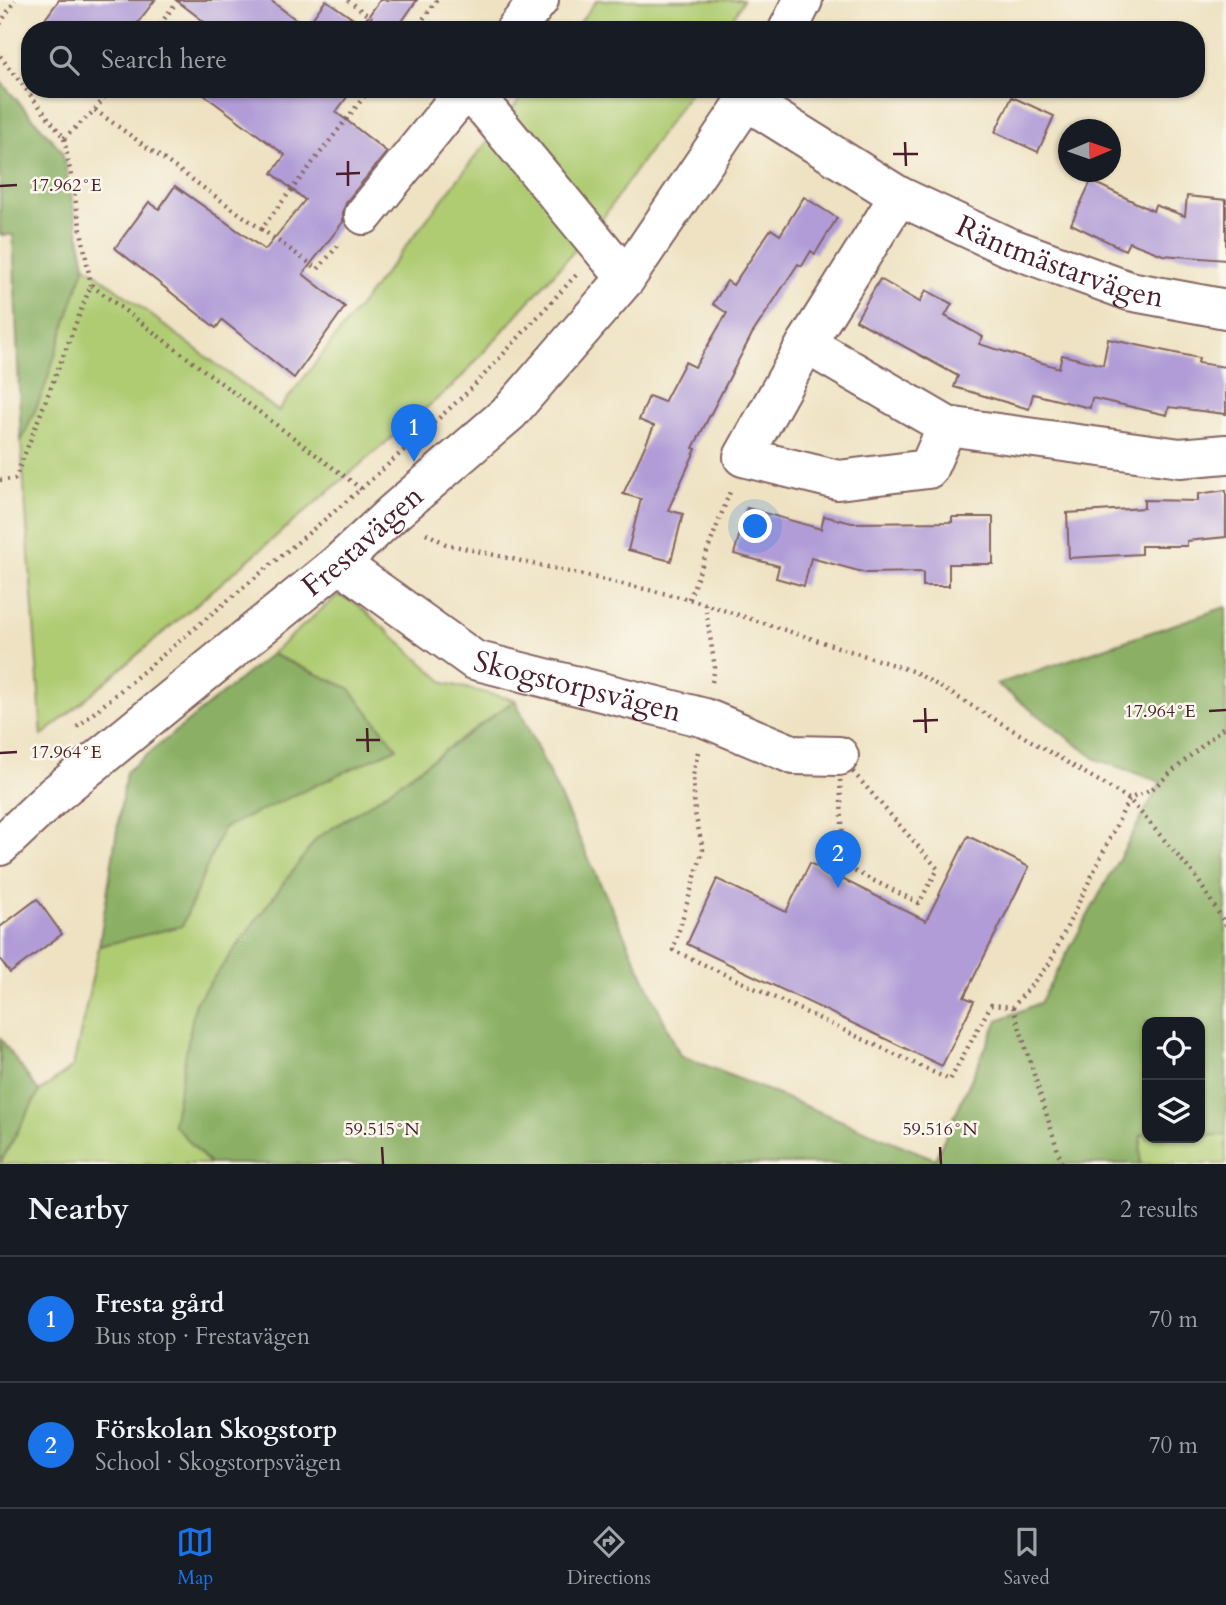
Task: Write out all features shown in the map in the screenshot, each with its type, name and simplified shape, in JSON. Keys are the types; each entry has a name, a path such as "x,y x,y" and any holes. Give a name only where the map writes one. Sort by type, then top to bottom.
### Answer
{"street":[{"path":"522,21 539,0"},
{"path":"792,21 803,0"},
{"path":"364,215 459,98"},
{"path":"474,98 486,109 626,278"},
{"name":"Frestavägen","path":"0,846 53,796 339,563 510,412 626,278 748,98"},
{"name":"Räntmästarvägen","path":"754,98 899,196 1006,246 1129,291 1226,309"},
{"path":"899,196 806,344 743,457 838,480 928,470 947,426"},
{"path":"806,344 947,426 1180,457 1226,454"},
{"name":"Skogstorpsvägen","path":"339,563 474,660 705,718 794,755 839,757"}],"path":[{"path":"0,24 15,0"},
{"path":"163,21 178,0"},
{"path":"348,0 375,21"},
{"path":"422,21 437,0"},
{"path":"0,57 21,84"},
{"path":"0,480 15,479 91,285 64,138 32,98"},
{"path":"64,138 95,110 104,98"},
{"path":"261,229 363,98"},
{"path":"95,110 318,269 364,215"},
{"path":"68,735 361,489 472,388 600,248"},
{"path":"91,285 393,513 446,544 689,599 915,672 1129,799 1196,877 1226,925"},
{"path":"689,599 743,457"},
{"path":"705,604 715,668 693,775 695,813 703,850 673,950 950,1080 991,1005 1013,1007"},
{"path":"1013,1007 1049,964 1129,799 1152,789 1226,725"},
{"path":"839,757 938,869 919,903 844,866 839,757"},
{"path":"1013,1007 1062,1164"}],"green space":[{"path":"597,0 743,0 732,21 581,21"},
{"path":"0,81 62,151 85,265 43,392 21,442 13,235 0,235"},
{"path":"521,98 686,98 600,222 458,381 42,736 21,442 85,265 278,411"},
{"path":"338,595 356,603 445,683 515,700 376,800 317,838 173,1124 210,1164 0,1164 39,1092 73,1067 99,946 182,926 223,828 396,748 349,688 271,654"},
{"path":"1226,607 1226,1135 1205,1135 1205,1017 1142,1017 1140,1164 210,1164 173,1124 195,1003 317,838 376,800 515,700 680,1055 935,1159 998,1020 1040,1003 1161,782 1096,759 997,684"},
{"path":"271,654 349,688 397,748 223,828 182,926 99,946 126,772"},
{"path":"0,1038 39,1092 0,1163"},
{"path":"1141,1135 1142,1143 1205,1143 1205,1136 1226,1135 1226,1164 1140,1164"}],"building":[{"path":"59,0 155,0 139,21 44,21"},
{"path":"176,0 270,0 298,21 203,21"},
{"path":"326,0 356,21 310,21"},
{"path":"380,0 417,0 402,21 365,21"},
{"path":"208,98 346,98 336,112 387,152 347,201 343,222 303,274 345,307 294,378 222,320 216,328 115,248 149,202 159,209 175,186 265,250 305,200 272,173 285,155"},
{"path":"1012,98 1054,116 1038,152 995,132"},
{"path":"1091,182 1153,211 1155,205 1185,216 1187,196 1226,200 1226,260 1163,255 1129,242 1125,250 1071,224"},
{"path":"804,197 837,218 815,254 811,251 802,266 798,264 752,334 693,448 696,449 668,510 683,514 671,561 628,550 641,499 623,494 654,426 639,420 649,396 664,402 685,362 695,367 727,313 713,304 727,281 733,285 771,229 780,235"},
{"path":"880,279 920,302 926,290 952,304 945,316 983,337 979,344 1059,368 1062,355 1103,365 1108,339 1199,358 1198,363 1226,367 1226,414 1169,407 1167,415 1092,398 1090,408 1033,394 1029,409 954,387 958,376 856,320"},
{"path":"1226,490 1226,537 1187,541 1187,546 1141,546 1141,554 1069,558 1067,513 1144,508 1144,500 1198,501 1198,494"},
{"path":"747,508 821,529 824,516 852,523 952,522 952,517 993,517 993,564 949,564 949,586 923,586 923,572 866,573 811,558 804,586 776,578 779,566 734,554"},
{"path":"968,836 1029,867 964,997 974,1001 942,1066 687,944 717,879 786,912 810,863 926,921"},
{"path":"37,899 62,934 10,973 0,959 0,927"}],"place":[{"name":"Fresta gård","path":"414,462"},
{"name":"Förskolan Skogstorp","path":"838,888"}]}
